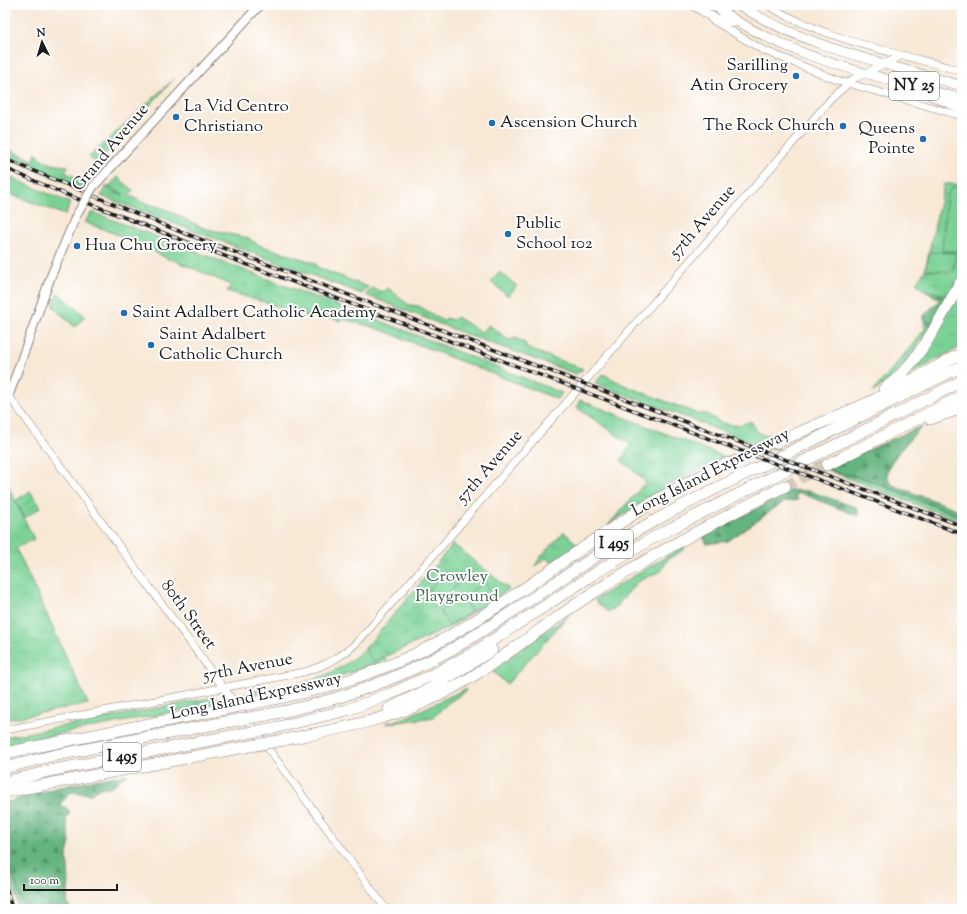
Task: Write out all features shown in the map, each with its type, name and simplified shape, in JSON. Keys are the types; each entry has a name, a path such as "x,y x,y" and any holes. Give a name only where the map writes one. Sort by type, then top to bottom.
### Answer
{"highway":[{"path":"847,411 886,387 908,366 962,280"},
{"path":"775,443 872,401 962,353"},
{"name":"Long Island Expressway","path":"5,768 51,756 308,706 351,694 393,678 434,659 474,636 597,555 655,520 962,366"},
{"name":"Long Island Expressway","path":"8,791 54,770 274,728 347,710 411,685 473,653 616,559 676,525 962,381"},
{"path":"827,465 962,396"},
{"path":"890,433 962,408"},
{"path":"5,753 307,693 343,683 394,664 427,648 469,624 663,496 728,463"},
{"path":"8,791 284,740 370,722 403,711 455,687 485,669 548,623 608,583 687,537 785,486"},
{"path":"342,728 400,704 442,682 497,646 530,616"}],"main road":[{"name":"Grand Avenue","path":"5,406 51,276 76,216 93,186 260,5"},
{"path":"692,5 716,19 741,24"},
{"name":"NY 25","path":"713,5 741,24 776,43 829,62 962,99"},
{"name":"NY 25","path":"741,6 796,35 835,49 962,86"},
{"path":"942,80 962,80"},
{"path":"903,83 962,109"}],"street":[{"path":"692,5 707,16 764,50 846,84 962,116"},
{"path":"767,5 784,15 810,26 903,55 962,71"},
{"name":"57th Avenue","path":"5,730 314,670 328,664 353,647 754,186 846,84 866,72 887,64 903,55"},
{"name":"80th Street","path":"9,396 386,909"}],"green space":[{"path":"175,78 96,164 89,157"},
{"path":"5,147 34,161 36,153 46,162 68,166 65,172 85,182 79,188 5,156"},
{"path":"5,175 70,203 65,215 5,192"},
{"path":"118,177 133,190 128,196 136,198 139,201 165,209 203,228 248,238 259,245 315,263 319,268 368,287 362,294 101,196 107,186 108,187","holes":["108,187 124,195 114,192"]},
{"path":"944,184 962,184 962,273 949,296 922,289 916,283 925,270"},
{"path":"953,187 962,188 962,251 942,251 947,194"},
{"path":"92,212 349,310 340,321 313,313 309,318 303,314 227,291 231,285 171,259 170,260 145,247 141,251 126,238 84,222"},
{"path":"930,252 956,253 953,271 925,270"},
{"path":"962,267 962,274 930,327 925,319 925,314 940,300 926,291 922,282"},
{"path":"500,272 517,286 508,296 491,282"},
{"path":"962,286 962,346 904,377"},
{"path":"372,288 382,292 388,288 409,305 419,306 443,321 446,318 453,320 456,317 481,332 489,325 509,340 516,338 526,344 526,348 583,369 576,374 468,335 366,295"},
{"path":"58,293 85,316 75,327 53,307"},
{"path":"353,310 562,393 557,399 373,327 345,320"},
{"path":"925,314 925,319 930,327 898,371 872,393 925,329 923,318"},
{"path":"603,374 624,385 698,414 707,414 724,423 739,425 752,422 755,430 764,435 779,433 773,437 779,450 758,445 595,383"},
{"path":"580,400 725,457 668,486 608,525 646,482 621,460 631,445 576,407"},
{"path":"924,425 909,440 893,460 888,470 888,478 892,485 962,511 962,517 865,479 835,472 828,468"},
{"path":"824,459 828,468 835,472 865,479 962,517 962,522 809,463"},
{"path":"5,480 34,539 16,548 88,704 5,720"},
{"path":"787,490 809,491 858,508 858,516 800,493 795,496 798,500 784,502 728,541 707,544 703,537 788,492"},
{"path":"30,491 41,507 25,518 15,501"},
{"path":"564,532 578,545 551,562 546,558 535,566 542,555"},
{"name":"Crowley Playground","path":"453,544 509,589 448,628 373,662 365,649"},
{"path":"684,546 684,550 668,559 661,571 637,582 615,608 608,612 594,600"},
{"path":"446,572 458,583 441,602 429,590"},
{"path":"485,583 494,597 472,611 463,597"},
{"path":"462,597 471,612 449,626 440,611"},
{"path":"569,615 507,684 491,670"},
{"path":"368,645 387,660 352,672 282,692 246,699 243,695 264,689 289,686 314,679 337,669"},
{"path":"465,689 466,691 448,703 434,717 385,724 409,716"},
{"path":"216,697 220,703 38,738 5,746 5,737"},
{"path":"127,774 111,787 100,788 91,794 71,792 60,804 70,811 66,820 70,842 67,854 69,881 67,902 70,909 26,909 23,906 7,857 8,837 5,831 5,803 59,787"},
{"path":"5,831 8,837 7,857 23,906 26,909 19,909 5,854"}],"tunnel":[{"path":"728,463 775,443"},
{"path":"785,486 827,465"}],"railway":[{"path":"5,159 176,230 962,526"},
{"path":"5,168 60,192 174,237 962,534"},
{"path":"5,883 12,909"}],"place":[{"name":"Sarilling Atin Grocery","path":"796,76"},
{"name":"La Vid Centro Christiano","path":"176,117"},
{"name":"Ascension Church","path":"492,123"},
{"name":"The Rock Church","path":"843,126"},
{"name":"Queens Pointe","path":"923,139"},
{"name":"Public School 102","path":"508,234"},
{"name":"Hua Chu Grocery","path":"77,246"},
{"name":"Saint Adalbert Catholic Academy","path":"124,313"},
{"name":"Saint Adalbert Catholic Church","path":"151,345"}]}
